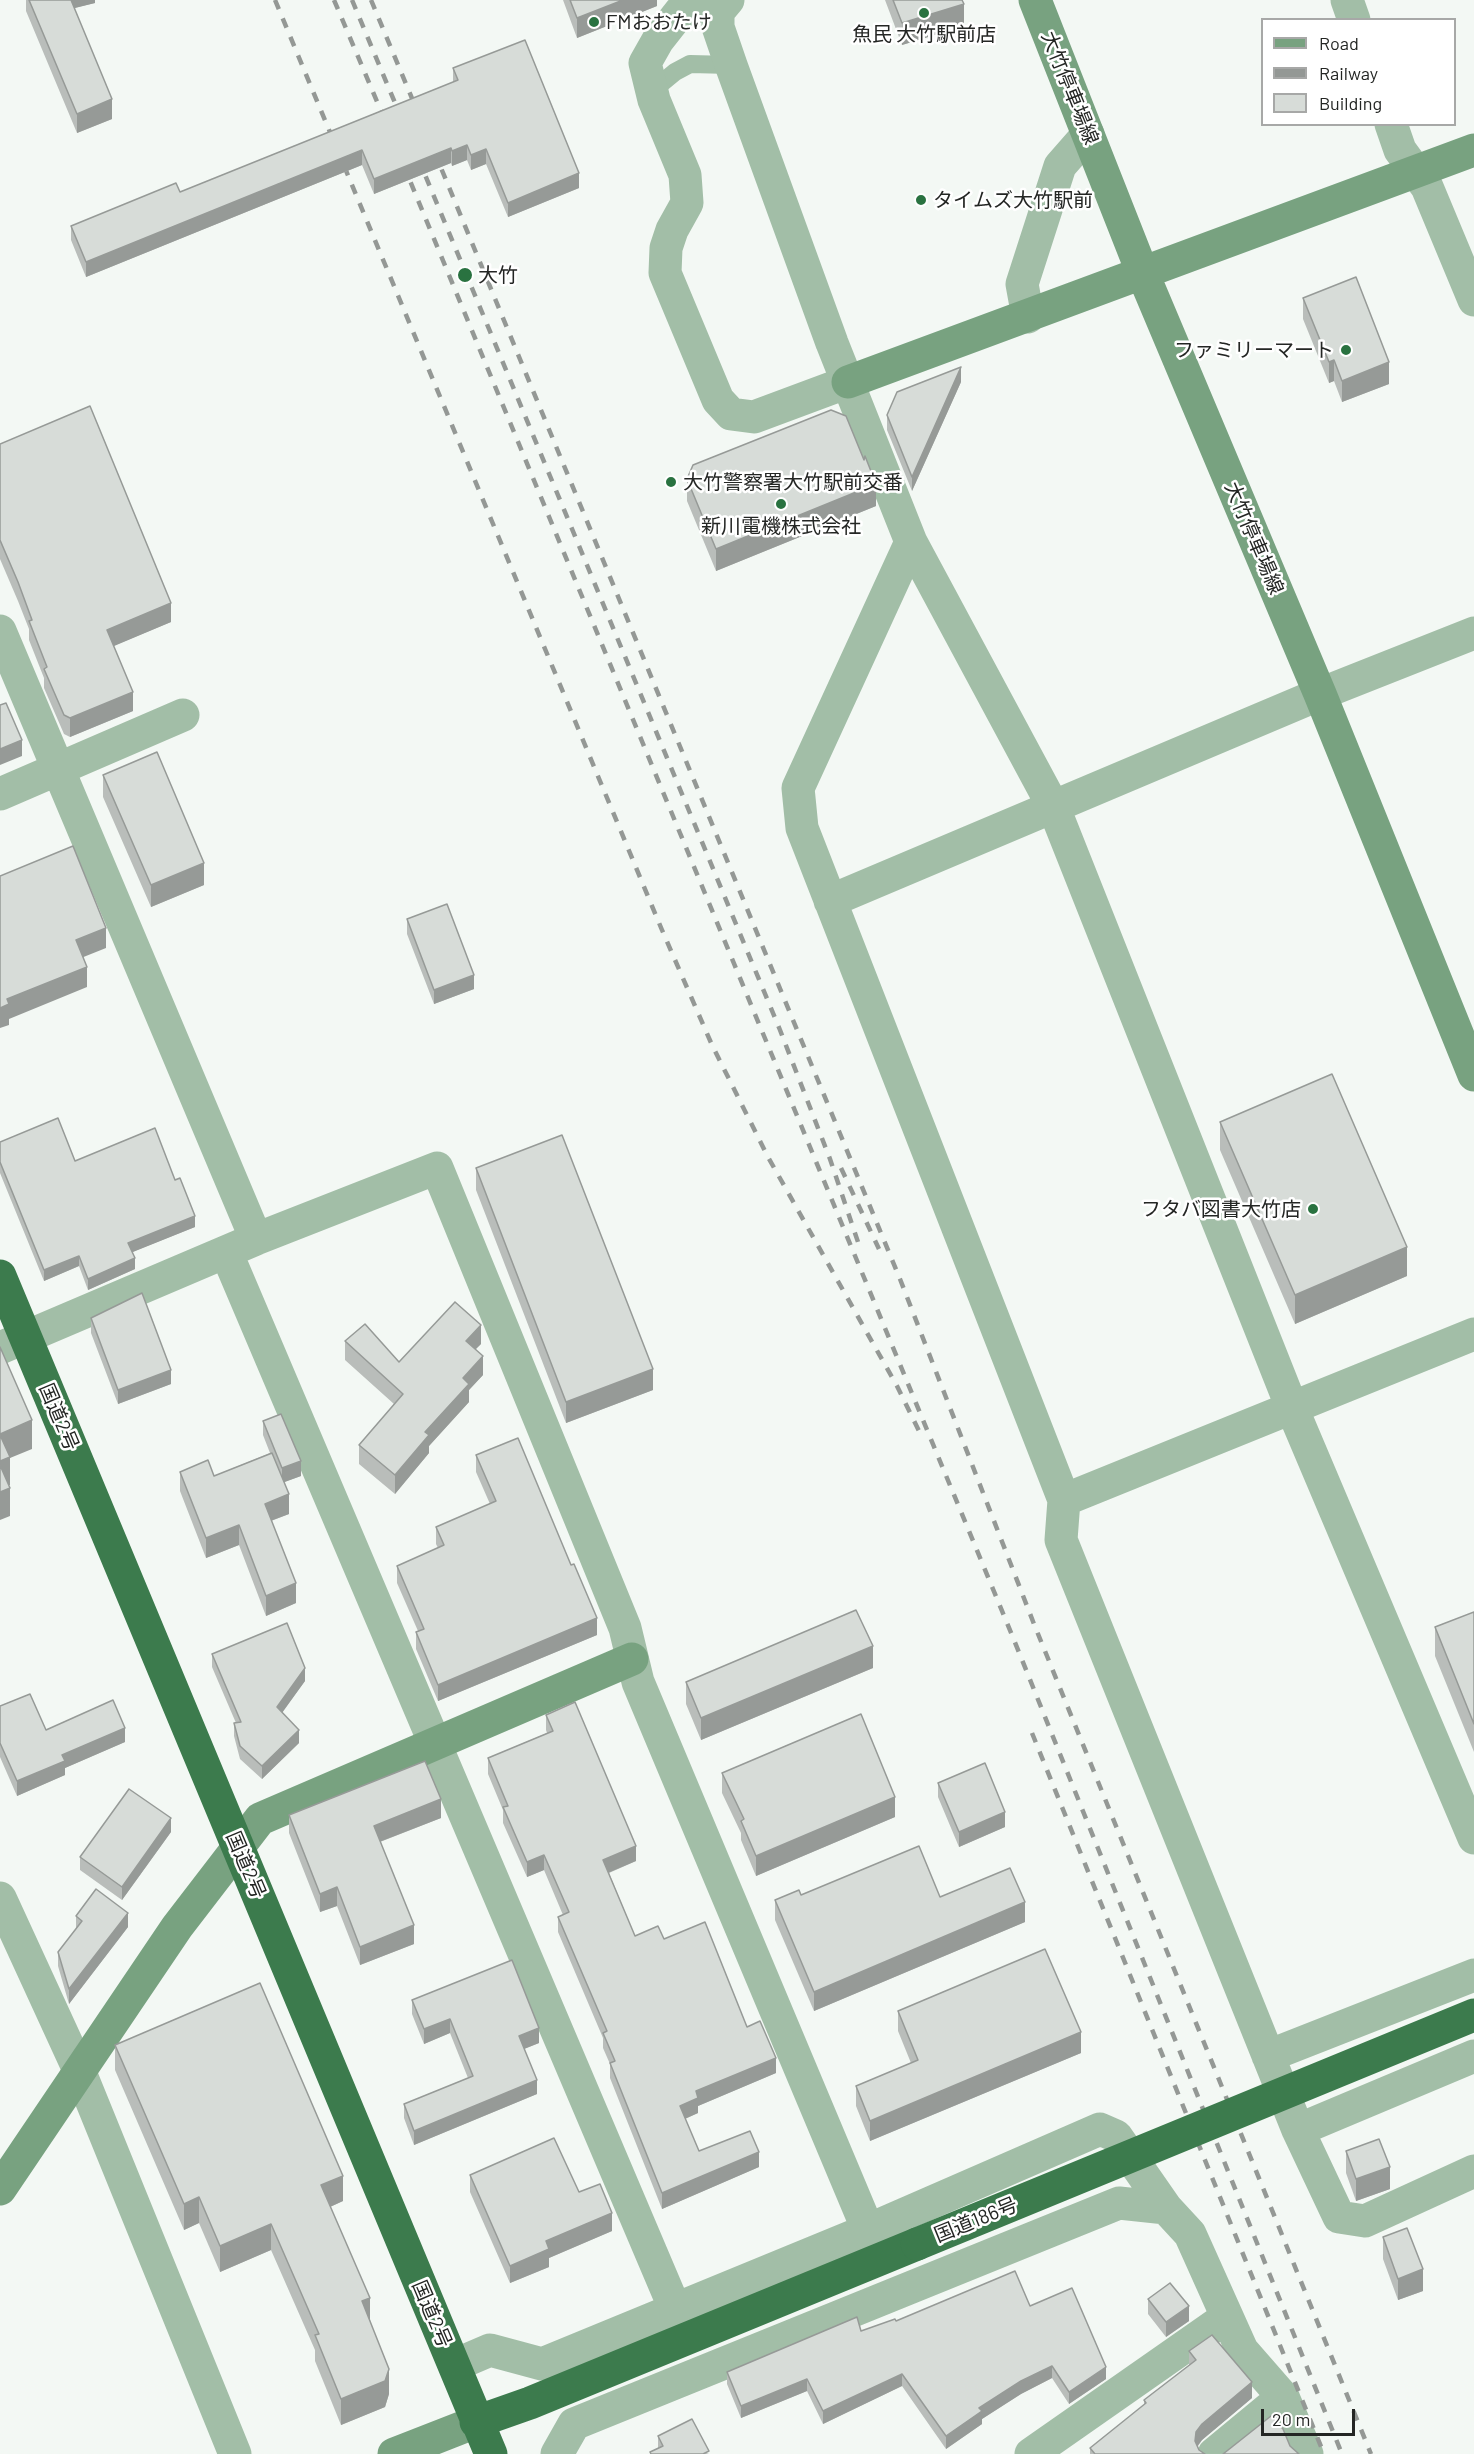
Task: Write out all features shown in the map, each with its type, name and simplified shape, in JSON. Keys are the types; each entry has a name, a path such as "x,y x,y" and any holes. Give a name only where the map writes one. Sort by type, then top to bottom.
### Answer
{"highway":[{"name":"国道2号","path":"0,1276 13,1342 238,1845 491,2454"},
{"name":"国道186号","path":"476,2422 531,2403 1474,2015"}],"street":[{"path":"717,0 675,6 645,63 654,100 685,175 687,203 672,230 666,248 665,273 718,400 731,414 754,417 1474,150"},
{"path":"728,0 718,12 718,27 730,65 848,382 911,542 1054,808 1293,1408 1474,1838"},
{"name":"大竹停車場線","path":"1035,0 1143,274 1320,694 1474,1075"},
{"path":"1347,0 1352,18"},
{"path":"1392,126 1400,150 1427,187 1474,300"},
{"path":"1028,317 1022,284 1060,166 1088,134"},
{"path":"911,542 798,788 802,828 1064,1500 1061,1540 1298,2130 1339,2217 1365,2221 1474,2171"},
{"path":"0,631 256,1239"},
{"path":"830,901 1320,694 1474,633"},
{"path":"0,794 183,715"},
{"path":"13,1342 226,1254 256,1239 437,1168 625,1628 638,1682 868,2230"},
{"path":"226,1254 675,2309"},
{"path":"1064,1500 1474,1334"},
{"path":"0,2189 177,1927 260,1818 632,1659"},
{"path":"0,1898 80,2070 235,2454"},
{"path":"1268,2056 1471,1982"},
{"path":"1298,2130 1474,2056"},
{"path":"455,2365 490,2350 542,2364 868,2230 1100,2129 1116,2136 1166,2208 1190,2234 1242,2350 1283,2397 1307,2454"},
{"path":"557,2454 574,2424 1119,2203 1166,2208"},
{"path":"1031,2454 1227,2317"},
{"path":"1214,2454 1283,2397"},
{"path":"394,2454 476,2422"}],"lane":[{"path":"654,100 658,86 675,72 690,64 730,65"}],"building":[{"path":"29,0 71,0 112,99 77,114"},
{"path":"570,0 623,0 577,18"},
{"path":"893,0 962,0 964,4 902,23"},
{"name":"大竹","path":"525,40 579,173 508,203 486,149 471,155 467,145 452,151 451,148 374,179 362,150 86,262 71,226 176,183 180,192 458,80 453,68"},
{"name":"ファミリーマート","path":"1356,277 1389,362 1342,381 1334,360 1329,362 1303,298"},
{"path":"961,367 912,477 887,415 897,392"},
{"path":"90,406 171,603 107,630 133,692 70,718 64,715 44,669 47,667 29,621 32,620 0,540 0,444"},
{"name":"新川電機株式会社","path":"831,410 846,416 876,484 716,549 687,479 693,465"},
{"path":"6,703 22,740 0,749 0,705"},
{"path":"157,752 204,863 151,885 103,775"},
{"path":"73,846 106,928 76,940 87,967 7,999 9,1004 0,1008 0,876"},
{"path":"447,904 474,975 434,990 407,919"},
{"path":"1332,1074 1407,1247 1295,1295 1220,1122"},
{"path":"58,1118 75,1161 155,1128 175,1180 180,1178 195,1216 128,1243 135,1258 88,1279 79,1256 44,1270 0,1162 0,1142"},
{"path":"562,1135 653,1369 566,1402 476,1168"},
{"path":"142,1293 171,1370 118,1390 91,1318"},
{"path":"455,1302 481,1325 466,1341 483,1356 463,1378 469,1384 425,1432 429,1435 395,1475 359,1445 403,1394 345,1341 365,1324 399,1362"},
{"path":"0,1347 32,1420 0,1434"},
{"path":"281,1414 301,1461 282,1468 263,1421"},
{"path":"0,1435 10,1457 0,1461"},
{"path":"518,1438 571,1565 574,1564 597,1618 438,1685 416,1632 424,1629 397,1566 444,1545 436,1527 496,1501 476,1455"},
{"path":"272,1453 289,1494 265,1504 296,1583 266,1596 239,1525 206,1538 180,1472 208,1460 214,1476"},
{"path":"0,1465 10,1488 0,1492"},
{"path":"856,1610 873,1646 701,1718 686,1682"},
{"path":"1474,1612 1474,1724 1435,1627"},
{"path":"287,1623 305,1668 277,1707 299,1730 262,1766 240,1746 234,1723 241,1722 212,1654"},
{"path":"30,1694 46,1730 113,1700 125,1728 62,1755 65,1761 17,1781 0,1743 0,1706"},
{"path":"575,1702 636,1846 603,1860 635,1936 658,1926 664,1939 705,1922 747,2027 760,2021 776,2058 696,2091 698,2098 680,2106 699,2151 750,2131 759,2152 662,2193 610,2063 615,2061 603,2033 607,2031 558,1917 569,1912 544,1855 527,1862 503,1807 508,1806 488,1758 553,1731 546,1715"},
{"path":"861,1714 895,1797 756,1856 741,1821 744,1819 722,1773"},
{"path":"425,1761 441,1799 374,1826 414,1925 360,1947 337,1887 320,1894 289,1815"},
{"path":"985,1763 1005,1812 959,1832 938,1783"},
{"path":"129,1789 171,1818 122,1887 80,1857"},
{"path":"919,1846 940,1897 1010,1868 1025,1902 814,1992 775,1900 799,1890 801,1895"},
{"path":"96,1889 128,1913 69,1989 58,1952 82,1921 76,1916"},
{"path":"1045,1949 1081,2032 870,2121 856,2086 918,2060 898,2011"},
{"path":"512,1960 539,2028 519,2036 537,2080 414,2131 404,2104 473,2076 450,2019 424,2029 412,2000"},
{"path":"260,1983 343,2176 321,2185 370,2298 362,2301 389,2369 385,2381 341,2399 315,2335 319,2334 271,2224 220,2246 199,2197 184,2204 115,2045"},
{"path":"554,2138 579,2192 600,2184 612,2213 546,2241 549,2249 510,2266 470,2175"},
{"path":"1379,2139 1390,2167 1356,2179 1346,2151"},
{"path":"1407,2228 1423,2269 1398,2279 1383,2237"},
{"path":"1015,2271 1030,2306 1072,2288 1106,2367 1069,2392 1052,2366 1021,2381 979,2408 982,2411 946,2436 902,2374 823,2411 807,2379 741,2406 727,2372 857,2317 861,2331 895,2319 896,2321"},
{"path":"1170,2283 1189,2306 1166,2322 1148,2299"},
{"path":"1212,2335 1252,2382 1202,2424 1196,2432 1195,2441 1199,2450 1205,2454 1095,2454 1090,2448 1146,2403 1144,2400 1196,2360 1189,2351"},
{"path":"1271,2416 1283,2429 1290,2446 1299,2454 1223,2454"},
{"path":"692,2419 709,2451 703,2454 651,2454 650,2452 663,2446 658,2436"}],"railway":[{"path":"275,0 712,1045 768,1157 897,1386 920,1433"},
{"path":"334,0 387,125"},
{"path":"352,0 403,122"},
{"path":"371,0 419,115"},
{"path":"434,151 900,1279 1034,1624 1371,2454"},
{"path":"418,158 780,1030 830,1159 858,1242"},
{"path":"403,164 1012,1635 1342,2454"},
{"path":"841,1168 879,1249"},
{"path":"1032,1733 1324,2454"}],"place":[{"name":"魚民 大竹駅前店","path":"924,13"},
{"name":"FMおおたけ","path":"594,22"},
{"name":"タイムズ大竹駅前","path":"921,200"},
{"name":"大竹","path":"465,275"},
{"name":"ファミリーマート","path":"1346,350"},
{"name":"大竹警察署大竹駅前交番","path":"671,482"},
{"name":"新川電機株式会社","path":"781,504"},
{"name":"フタバ図書大竹店","path":"1313,1209"}]}
